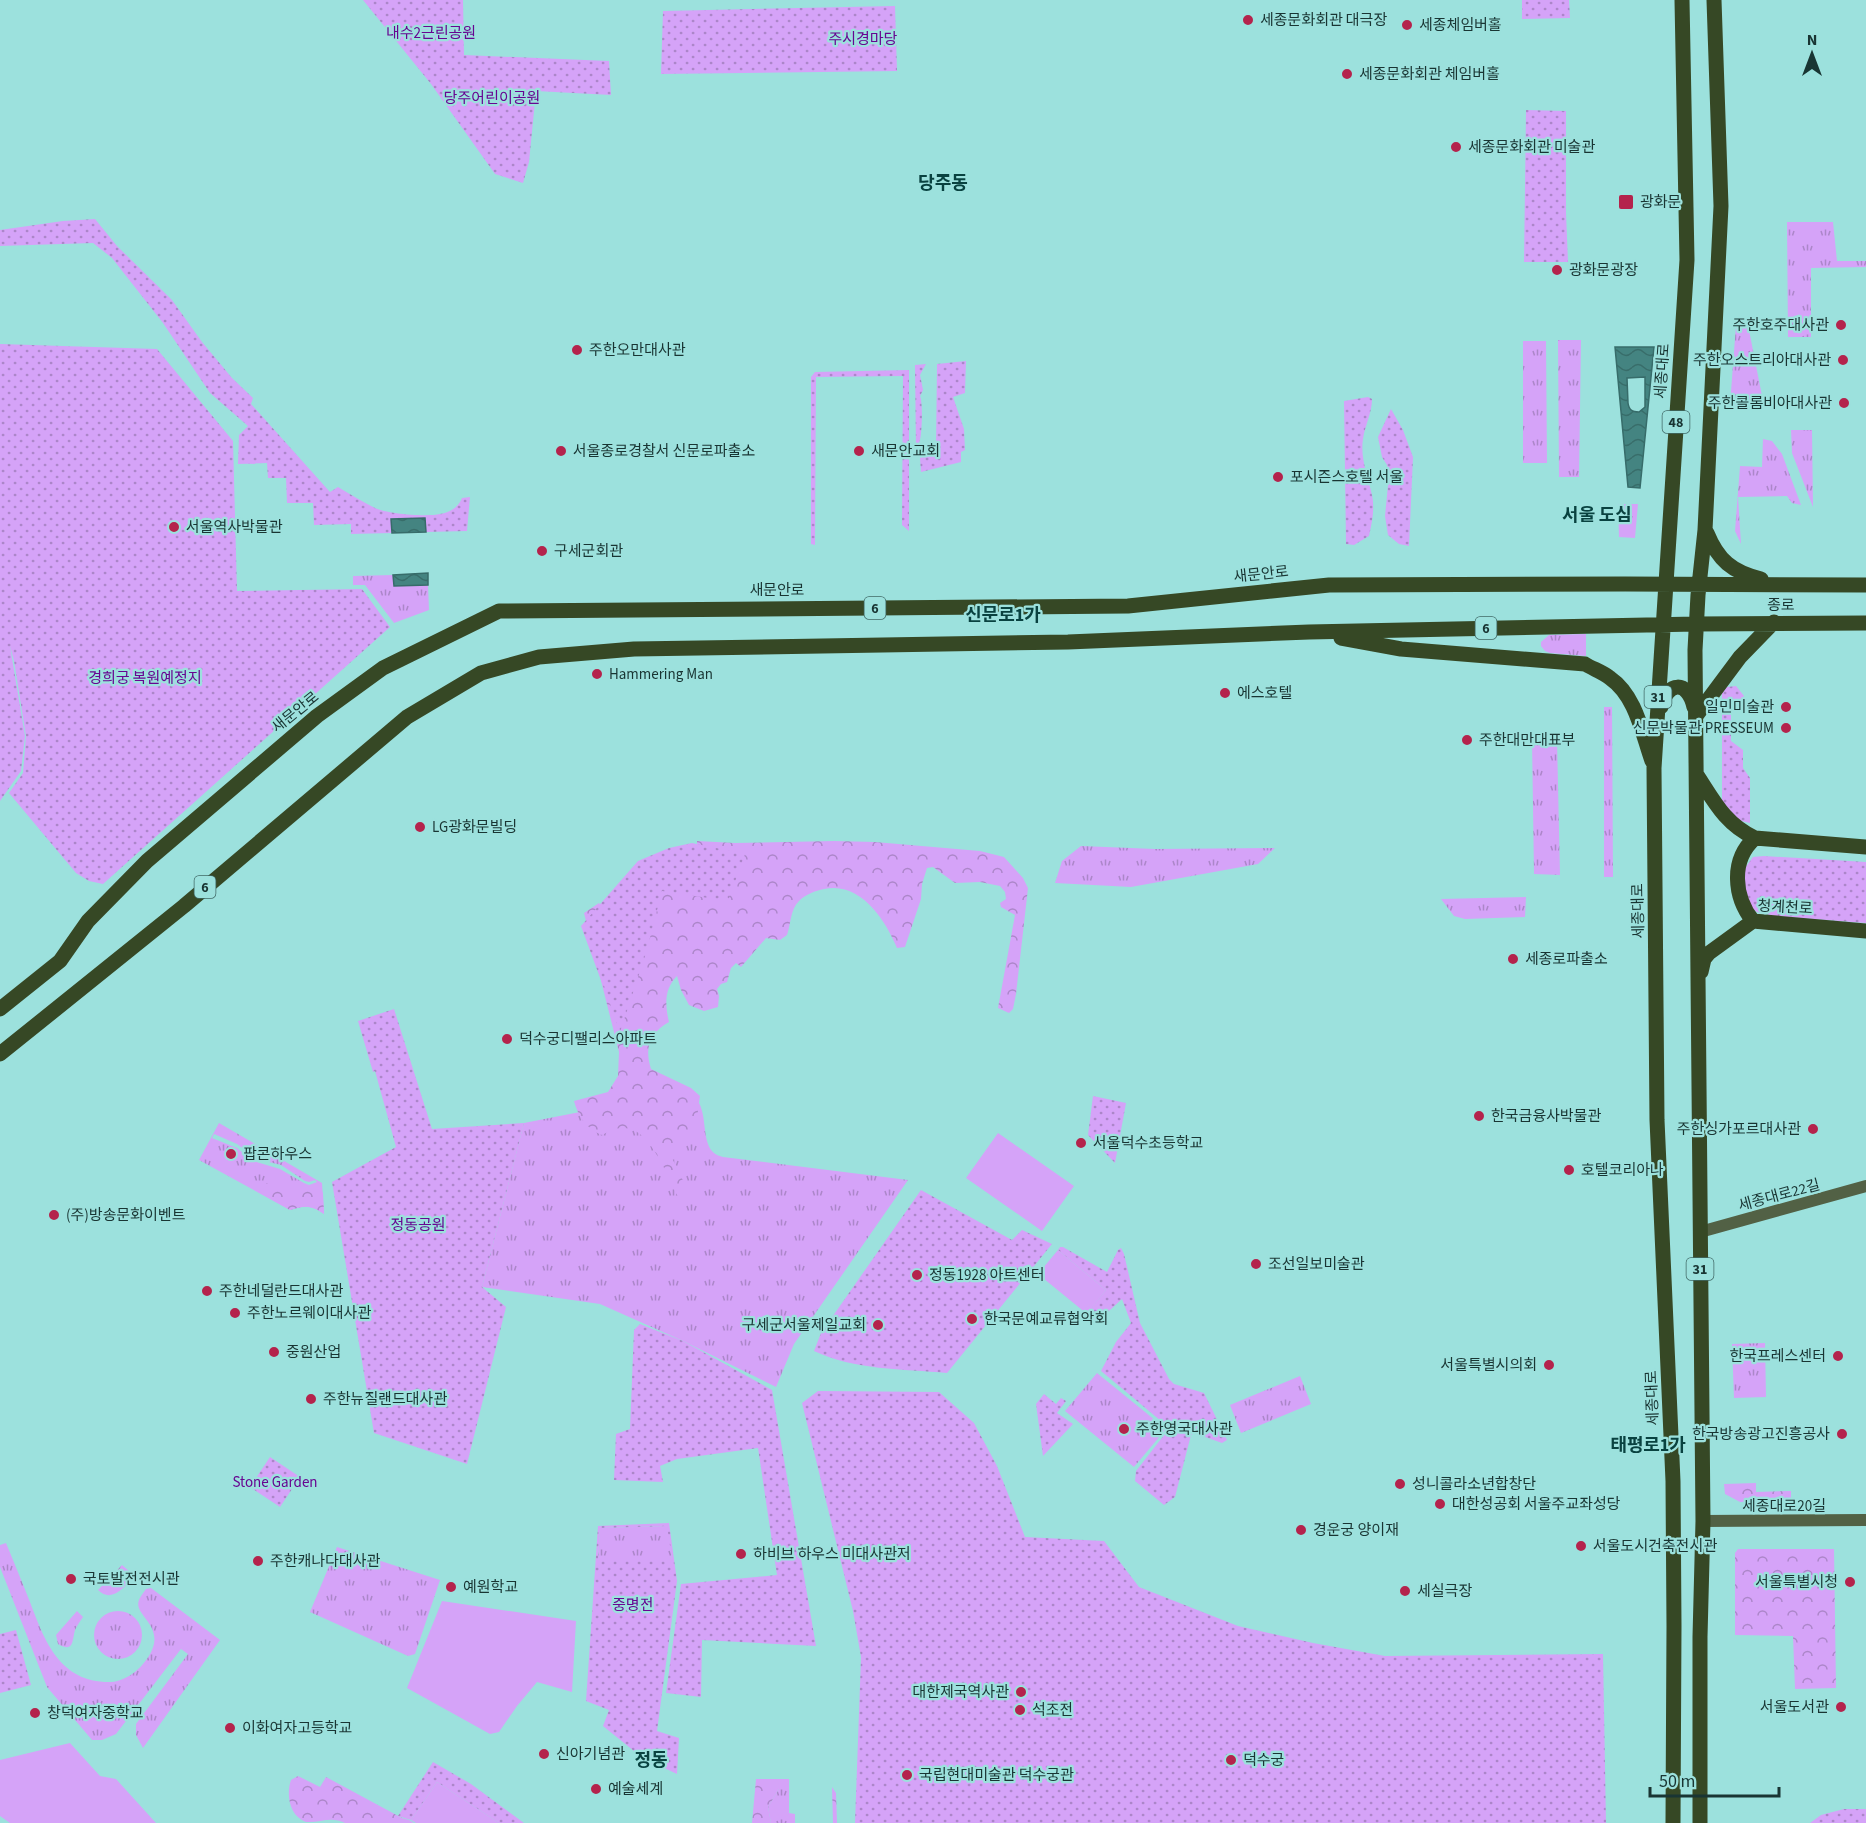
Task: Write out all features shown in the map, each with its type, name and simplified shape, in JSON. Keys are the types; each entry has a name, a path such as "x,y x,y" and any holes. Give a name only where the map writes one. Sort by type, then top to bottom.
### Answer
{"main road":[{"name":"세종대로","path":"1673,1823 1673,1481 1657,1120 1654,768 1687,260 1682,0"},
{"name":"48","path":"1700,584 1705,530 1721,206 1714,0"},
{"path":"1705,530 1718,555 1733,568 1746,575 1785,585"},
{"name":"새문안로","path":"0,1009 60,961 88,921 147,861 317,716 383,668 499,610 1128,606 1329,585 1700,584"},
{"name":"종로","path":"1700,584 1866,585"},
{"name":"31","path":"1700,584 1696,624 1703,1521 1700,1637 1700,1823"},
{"path":"1696,716 1740,657 1774,622"},
{"name":"종로","path":"1696,624 1866,623"},
{"name":"6","path":"0,1054 184,906 407,717 481,674 539,657 634,649 1057,642 1309,632 1696,624"},
{"path":"1309,632 1401,649 1585,664 1610,678 1626,693 1636,713 1654,768"},
{"path":"1654,768 1660,707 1667,691 1675,687 1683,688 1689,693 1696,716"},
{"path":"1696,775 1724,816 1740,831 1755,838 1866,847"},
{"path":"1753,921 1742,904 1737,879 1742,855 1748,844 1755,838"},
{"name":"청계천로","path":"1698,983 1704,959 1709,953 1753,921 1866,931"}],"street":[{"name":"세종대로22길","path":"1700,1232 1866,1186"},
{"name":"세종대로20길","path":"1703,1521 1866,1520"}],"green space":[{"name":"당주어린이공원","path":"363,0 463,0 464,55 609,61 611,95 536,91 529,162 523,183 495,174 431,84"},
{"path":"1522,0 1569,0 1570,18 1522,19"},
{"name":"주시경마당","path":"895,6 897,71 661,74 663,11"},
{"path":"1526,110 1566,111 1568,262 1524,262"},
{"path":"95,219 117,246 172,300 202,342 232,378 253,398 251,404 330,492 338,487 375,508 417,515 447,512 456,507 462,498 470,497 467,531 426,532 425,518 391,519 392,533 351,534 351,524 314,525 313,503 287,503 286,478 268,478 267,463 238,464 239,435 248,426 210,393 163,323 112,258 93,243 0,246 0,230"},
{"path":"1787,222 1833,222 1837,261 1866,261 1866,267 1811,268 1811,337 1788,337"},
{"path":"1736,325 1748,325 1762,396 1747,406 1730,405"},
{"path":"1558,340 1581,340 1579,477 1559,477"},
{"path":"1523,341 1546,341 1547,463 1523,463"},
{"name":"경희궁 복원예정지","path":"0,344 157,349 233,441 237,591 362,589 390,627 103,884 89,881 76,873 9,793 23,773 26,736 10,646 25,736 21,771 0,801"},
{"path":"966,361 965,393 953,397 964,429 965,450 961,452 961,462 921,472 920,458 936,449 937,364"},
{"path":"926,364 920,375 923,390 920,396 922,424 916,449 915,365"},
{"path":"909,370 909,531 902,525 903,376 816,377 815,545 811,544 811,377 815,372"},
{"path":"1368,397 1372,399 1372,404 1363,439 1363,453 1373,500 1373,516 1369,536 1354,545 1346,544 1344,401"},
{"path":"1391,409 1403,430 1413,457 1409,546 1399,544 1388,535 1385,516 1389,475 1378,437"},
{"path":"1791,430 1812,430 1813,507 1792,453"},
{"path":"1763,439 1772,441 1782,454 1801,505 1792,503 1787,496 1738,497 1741,544 1735,531 1740,466 1762,467"},
{"path":"1618,504 1638,504 1635,538 1619,537"},
{"path":"393,575 394,586 428,585 429,610 394,623 365,585 353,585 353,576"},
{"path":"1586,634 1586,656 1550,653 1541,646 1541,642 1549,635"},
{"path":"1736,686 1744,696 1744,707 1731,708 1731,741 1743,750 1743,768 1750,778 1750,823 1737,820 1722,802 1722,693 1727,687"},
{"path":"1604,707 1612,707 1613,877 1604,877"},
{"path":"1532,740 1557,740 1560,875 1534,874"},
{"path":"697,841 875,842 980,851 1004,857 1023,878 1028,888 1016,994 1013,1009 1009,1013 998,1008 1015,915 1001,907 1000,903 1006,899 1005,892 1000,886 980,882 955,883 933,867 927,868 922,884 921,899 905,947 897,948 886,925 870,905 860,897 837,888 824,889 808,895 796,905 787,935 780,940 766,938 741,967 736,963 731,968 727,982 721,984 717,989 718,1007 704,1011 689,1005 677,976 670,986 667,997 669,1022 653,1036 648,1054 651,1069 691,1088 700,1096 695,1129 687,1142 671,1149 671,1156 691,1197 690,1204 677,1195 657,1154 642,1136 634,1130 625,1128 602,1135 597,1133 584,1122 574,1101 608,1092 618,1076 619,1052 584,913 599,903 604,911 697,847"},
{"path":"692,843 745,854 728,901 662,891 646,953 620,1032 581,926 638,861 669,848"},
{"path":"1081,846 1155,849 1275,848 1258,864 1131,887 1055,883 1062,861"},
{"path":"1753,857 1866,862 1866,923 1775,916 1757,912 1751,907 1743,893 1745,868"},
{"path":"1526,897 1525,917 1465,919 1454,916 1441,899"},
{"name":"정동공원","path":"394,1009 432,1129 524,1123 482,1287 506,1307 467,1464 374,1433 332,1182 396,1147 375,1071 373,1072 358,1021"},
{"path":"1093,1096 1126,1103 1115,1163 1088,1135"},
{"path":"697,1100 702,1113 707,1142 714,1153 723,1157 908,1180 794,1344 776,1387 683,1341 600,1304 482,1287 524,1123 636,1101"},
{"path":"219,1123 322,1183 324,1214 308,1207 290,1210 199,1160","holes":["214,1134 237,1144 257,1159 281,1165 305,1181 315,1180 317,1182 309,1185 304,1183 280,1169 253,1161 237,1148 212,1138"]},
{"path":"998,1133 1074,1186 1042,1231 966,1178"},
{"path":"266,1183 296,1194 301,1186 320,1188 323,1193 324,1214 308,1207 290,1210 258,1192"},
{"path":"921,1190 1012,1240 1022,1230 1052,1244 947,1373 862,1365 845,1362 814,1351 821,1333"},
{"path":"1060,1247 1107,1272 1121,1248 1140,1323 1169,1379 1174,1384 1204,1393 1227,1440 1222,1443 1194,1433 1191,1435 1175,1497 1164,1505 1135,1481 1136,1471 1168,1430 1167,1426 1101,1371 1116,1342 1131,1323 1122,1299 1096,1323 1089,1317 1089,1311 1106,1290 1058,1250"},
{"path":"1058,1250 1106,1290 1087,1314 1038,1274"},
{"path":"640,1324 683,1341 772,1390 816,1646 702,1640 701,1697 666,1693 681,1584 777,1575 758,1448 677,1459 660,1466 663,1482 614,1480 616,1434 630,1429 634,1330"},
{"path":"1765,1343 1766,1397 1734,1398 1732,1344"},
{"path":"1097,1373 1166,1429 1134,1467 1065,1411"},
{"path":"1300,1376 1311,1404 1241,1433 1230,1405"},
{"path":"818,1391 939,1392 974,1423 997,1466 1025,1537 1104,1541 1139,1587 1238,1626 1385,1656 1603,1654 1606,1823 855,1823 861,1657 853,1611 802,1403"},
{"path":"1044,1394 1056,1404 1061,1398 1066,1401 1057,1413 1073,1424 1043,1456 1036,1404"},
{"name":"Stone Garden","path":"270,1457 300,1477 280,1507 250,1487"},
{"path":"1756,1483 1756,1492 1791,1491 1791,1500 1740,1502 1725,1494 1724,1484"},
{"name":"중명전","path":"669,1523 677,1581 657,1731 679,1738 677,1774 662,1767 655,1768 603,1726 609,1710 586,1701 598,1526","holes":["667,1526 672,1559 598,1559 600,1528"]},
{"path":"668,1526 672,1559 598,1559 600,1528"},
{"path":"6,1543 49,1645 67,1668 79,1676 93,1680 117,1681 130,1676 145,1662 154,1641 154,1633 138,1605 146,1589 151,1588 220,1640 143,1748 136,1735 136,1724 188,1654 181,1649 116,1734 102,1740 92,1740 47,1687 0,1567 0,1545"},
{"path":"337,1547 440,1580 415,1654 408,1656 310,1612"},
{"path":"1738,1549 1834,1549 1836,1688 1795,1689 1793,1636 1735,1635 1735,1553"},
{"path":"122,1565 135,1576 118,1592 103,1594 98,1590"},
{"path":"442,1601 576,1621 572,1692 537,1682 499,1732 490,1734 407,1688"},
{"path":"77,1611 83,1617 75,1630 71,1645 67,1647 58,1644 56,1635"},
{"path":"113,1611 123,1611 135,1618 142,1630 142,1640 135,1652 123,1659 113,1659 98,1648 94,1640 94,1630 105,1615"},
{"path":"16,1630 31,1685 0,1693 0,1634"},
{"path":"70,1743 100,1776 116,1779 156,1823 10,1823 0,1816 0,1760"},
{"path":"433,1762 471,1784 524,1823 499,1823 437,1782 411,1820 398,1816"},
{"path":"298,1776 320,1787 326,1777 414,1823 345,1823 330,1820 306,1822 296,1815 290,1804 291,1780"},
{"path":"756,1779 779,1779 779,1789 768,1807 771,1823 752,1823"},
{"path":"779,1779 789,1779 789,1813 795,1814 795,1823 771,1823 768,1807 779,1789"},
{"path":"437,1782 499,1823 416,1823 411,1820"},
{"path":"832,1787 836,1793 837,1823 833,1823"},
{"path":"1844,1809 1866,1809 1866,1823 1810,1823 1821,1815"}],"water":[{"path":"1615,347 1654,347 1640,488 1628,487","holes":["1645,377 1645,407 1639,412 1630,409 1627,378"]},
{"path":"425,518 426,532 392,533 391,519"},
{"path":"428,573 428,585 394,586 393,575"}],"place":[{"name":"세종문화회관 대극장","path":"1248,20"},
{"name":"세종체임버홀","path":"1407,25"},
{"name":"세종문화회관 체임버홀","path":"1347,74"},
{"name":"세종문화회관 미술관","path":"1456,147"},
{"name":"광화문","path":"1626,202"},
{"name":"광화문광장","path":"1557,270"},
{"name":"주한호주대사관","path":"1841,325"},
{"name":"주한오만대사관","path":"577,350"},
{"name":"주한오스트리아대사관","path":"1843,360"},
{"name":"주한콜롬비아대사관","path":"1844,403"},
{"name":"서울종로경찰서 신문로파출소","path":"561,451"},
{"name":"새문안교회","path":"859,451"},
{"name":"포시즌스호텔 서울","path":"1278,477"},
{"name":"서울역사박물관","path":"174,527"},
{"name":"구세군회관","path":"542,551"},
{"name":"Hammering Man","path":"597,674"},
{"name":"에스호텔","path":"1225,693"},
{"name":"일민미술관","path":"1786,707"},
{"name":"신문박물관 PRESSEUM","path":"1786,728"},
{"name":"주한대만대표부","path":"1467,740"},
{"name":"LG광화문빌딩","path":"420,827"},
{"name":"세종로파출소","path":"1513,959"},
{"name":"덕수궁디팰리스아파트","path":"507,1039"},
{"name":"한국금융사박물관","path":"1479,1116"},
{"name":"주한싱가포르대사관","path":"1813,1129"},
{"name":"서울덕수초등학교","path":"1081,1143"},
{"name":"팝콘하우스","path":"231,1154"},
{"name":"호텔코리아나","path":"1569,1170"},
{"name":"(주)방송문화이벤트","path":"54,1215"},
{"name":"조선일보미술관","path":"1256,1264"},
{"name":"정동1928 아트센터","path":"917,1275"},
{"name":"주한네덜란드대사관","path":"207,1291"},
{"name":"주한노르웨이대사관","path":"235,1313"},
{"name":"한국문예교류협악회","path":"972,1319"},
{"name":"구세군서울제일교회","path":"878,1325"},
{"name":"중원산업","path":"274,1352"},
{"name":"한국프레스센터","path":"1838,1356"},
{"name":"서울특별시의회","path":"1549,1365"},
{"name":"주한뉴질랜드대사관","path":"311,1399"},
{"name":"주한영국대사관","path":"1124,1429"},
{"name":"한국방송광고진흥공사","path":"1842,1434"},
{"name":"성니콜라소년합창단","path":"1400,1484"},
{"name":"대한성공회 서울주교좌성당","path":"1440,1504"},
{"name":"경운궁 양이재","path":"1301,1530"},
{"name":"서울도시건축전시관","path":"1581,1546"},
{"name":"하비브 하우스 미대사관저","path":"741,1554"},
{"name":"주한캐나다대사관","path":"258,1561"},
{"name":"국토발전전시관","path":"71,1579"},
{"name":"서울특별시청","path":"1850,1582"},
{"name":"예원학교","path":"451,1587"},
{"name":"세실극장","path":"1405,1591"},
{"name":"대한제국역사관","path":"1021,1692"},
{"name":"서울도서관","path":"1841,1707"},
{"name":"석조전","path":"1020,1710"},
{"name":"창덕여자중학교","path":"35,1713"},
{"name":"이화여자고등학교","path":"230,1728"},
{"name":"신아기념관","path":"544,1754"},
{"name":"덕수궁","path":"1231,1760"},
{"name":"국립현대미술관 덕수궁관","path":"907,1775"},
{"name":"예술세계","path":"596,1789"}],"district":[{"name":"당주동","path":"943,183"},
{"name":"서울 도심","path":"1597,515"},
{"name":"신문로1가","path":"1003,615"},
{"name":"태평로1가","path":"1648,1445"},
{"name":"정동","path":"651,1760"}],"park label":[{"name":"내수2근린공원","path":"431,33"}]}
